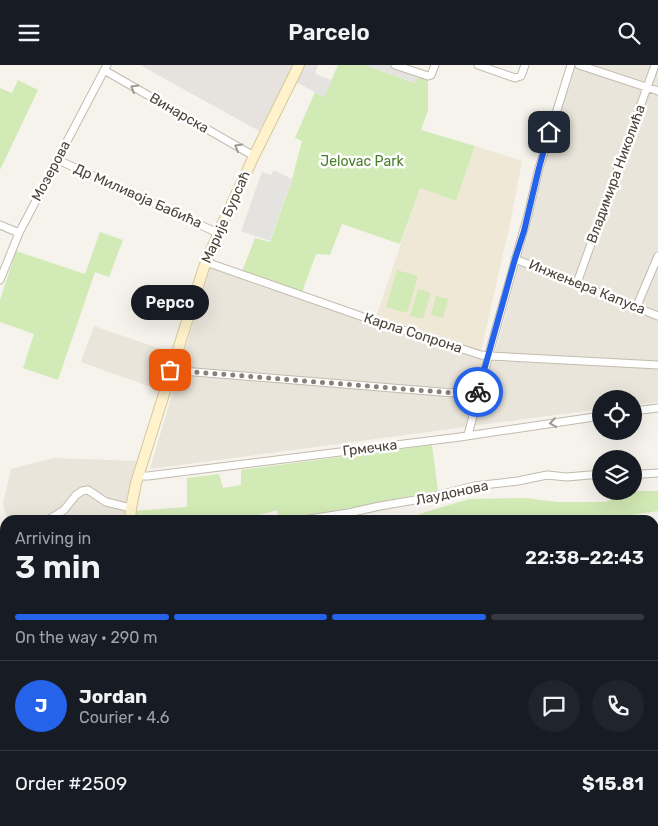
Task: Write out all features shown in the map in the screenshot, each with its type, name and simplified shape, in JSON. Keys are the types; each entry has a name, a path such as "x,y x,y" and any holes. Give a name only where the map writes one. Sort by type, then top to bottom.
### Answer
{"street":[{"name":"Марије Бурсаћ","path":"130,515 138,476 170,370 206,262 254,156 299,65"},
{"path":"395,65 428,76 432,75 435,65"},
{"path":"478,65 515,78 521,76 525,65"},
{"path":"468,435 539,168 571,65"},
{"path":"579,65 658,91"},
{"name":"Владимира Николића","path":"577,283 654,65"},
{"name":"Винарска","path":"106,68 254,156"},
{"name":"Мозерова","path":"0,280 18,233 106,68"},
{"name":"Др Миливоја Бабића","path":"58,160 218,233"},
{"path":"0,225 18,233"},
{"path":"636,308 658,255"},
{"name":"Инжењера Капуса","path":"515,259 658,317"},
{"name":"Карла Сопрона","path":"206,262 481,355 658,365"},
{"path":"170,370 478,395"},
{"path":"642,410 658,408"},
{"name":"Грмечка","path":"138,476 468,435 592,417"},
{"path":"642,474 658,473"},
{"name":"Лаудонова","path":"335,515 427,499 474,486 518,481 547,475 567,477 592,475"},
{"path":"55,515 64,509 76,495 88,490 106,502 130,508"}],"shaded area":[{"path":"140,65 294,65 259,131"},
{"path":"299,65 318,65 315,74 332,80 324,97 292,80"},
{"path":"365,65 395,65 419,74 416,83"},
{"path":"575,65 658,65 658,361 495,353 534,210 543,166"},
{"path":"475,146 522,161 481,352 376,317 420,188 456,201"},
{"path":"274,170 292,179 270,241 241,231 262,172 271,175"},
{"path":"210,266 482,359 658,368 658,402 642,404 642,390 592,390 592,410 150,469"},
{"path":"94,326 164,350 151,387 81,362"},
{"path":"54,458 138,461 127,515 6,515 3,503 11,469"}],"green space":[{"name":"Jelovac Park","path":"338,65 365,65 415,83 419,74 428,76 428,111 421,130 475,146 456,201 420,188 400,244 342,224 330,255 316,254 301,295 241,274 255,238 270,242 291,183 302,141 295,138 315,92 324,97"},
{"path":"18,80 38,90 0,170 0,88 12,93"},
{"path":"100,232 123,240 109,277 95,272 58,380 23,368 34,334 0,322 0,300 16,251 85,274"},
{"path":"397,270 418,276 407,313 386,307"},
{"path":"418,289 431,293 423,319 410,316"},
{"path":"436,296 448,299 443,318 431,315"},
{"path":"432,445 438,491 312,515 278,515 277,510 260,515 135,515 135,511 187,507 187,478 219,474 223,488 241,485 241,470"},
{"path":"642,491 658,491 658,511 631,515 419,514 469,499 525,498 558,502 642,500"}],"way so far":[{"path":"170,370 478,395 478,392"}],"place":[{"name":"Pepco","path":"170,370"}],"route":[{"path":"478,392 524,231 549,132"}]}
